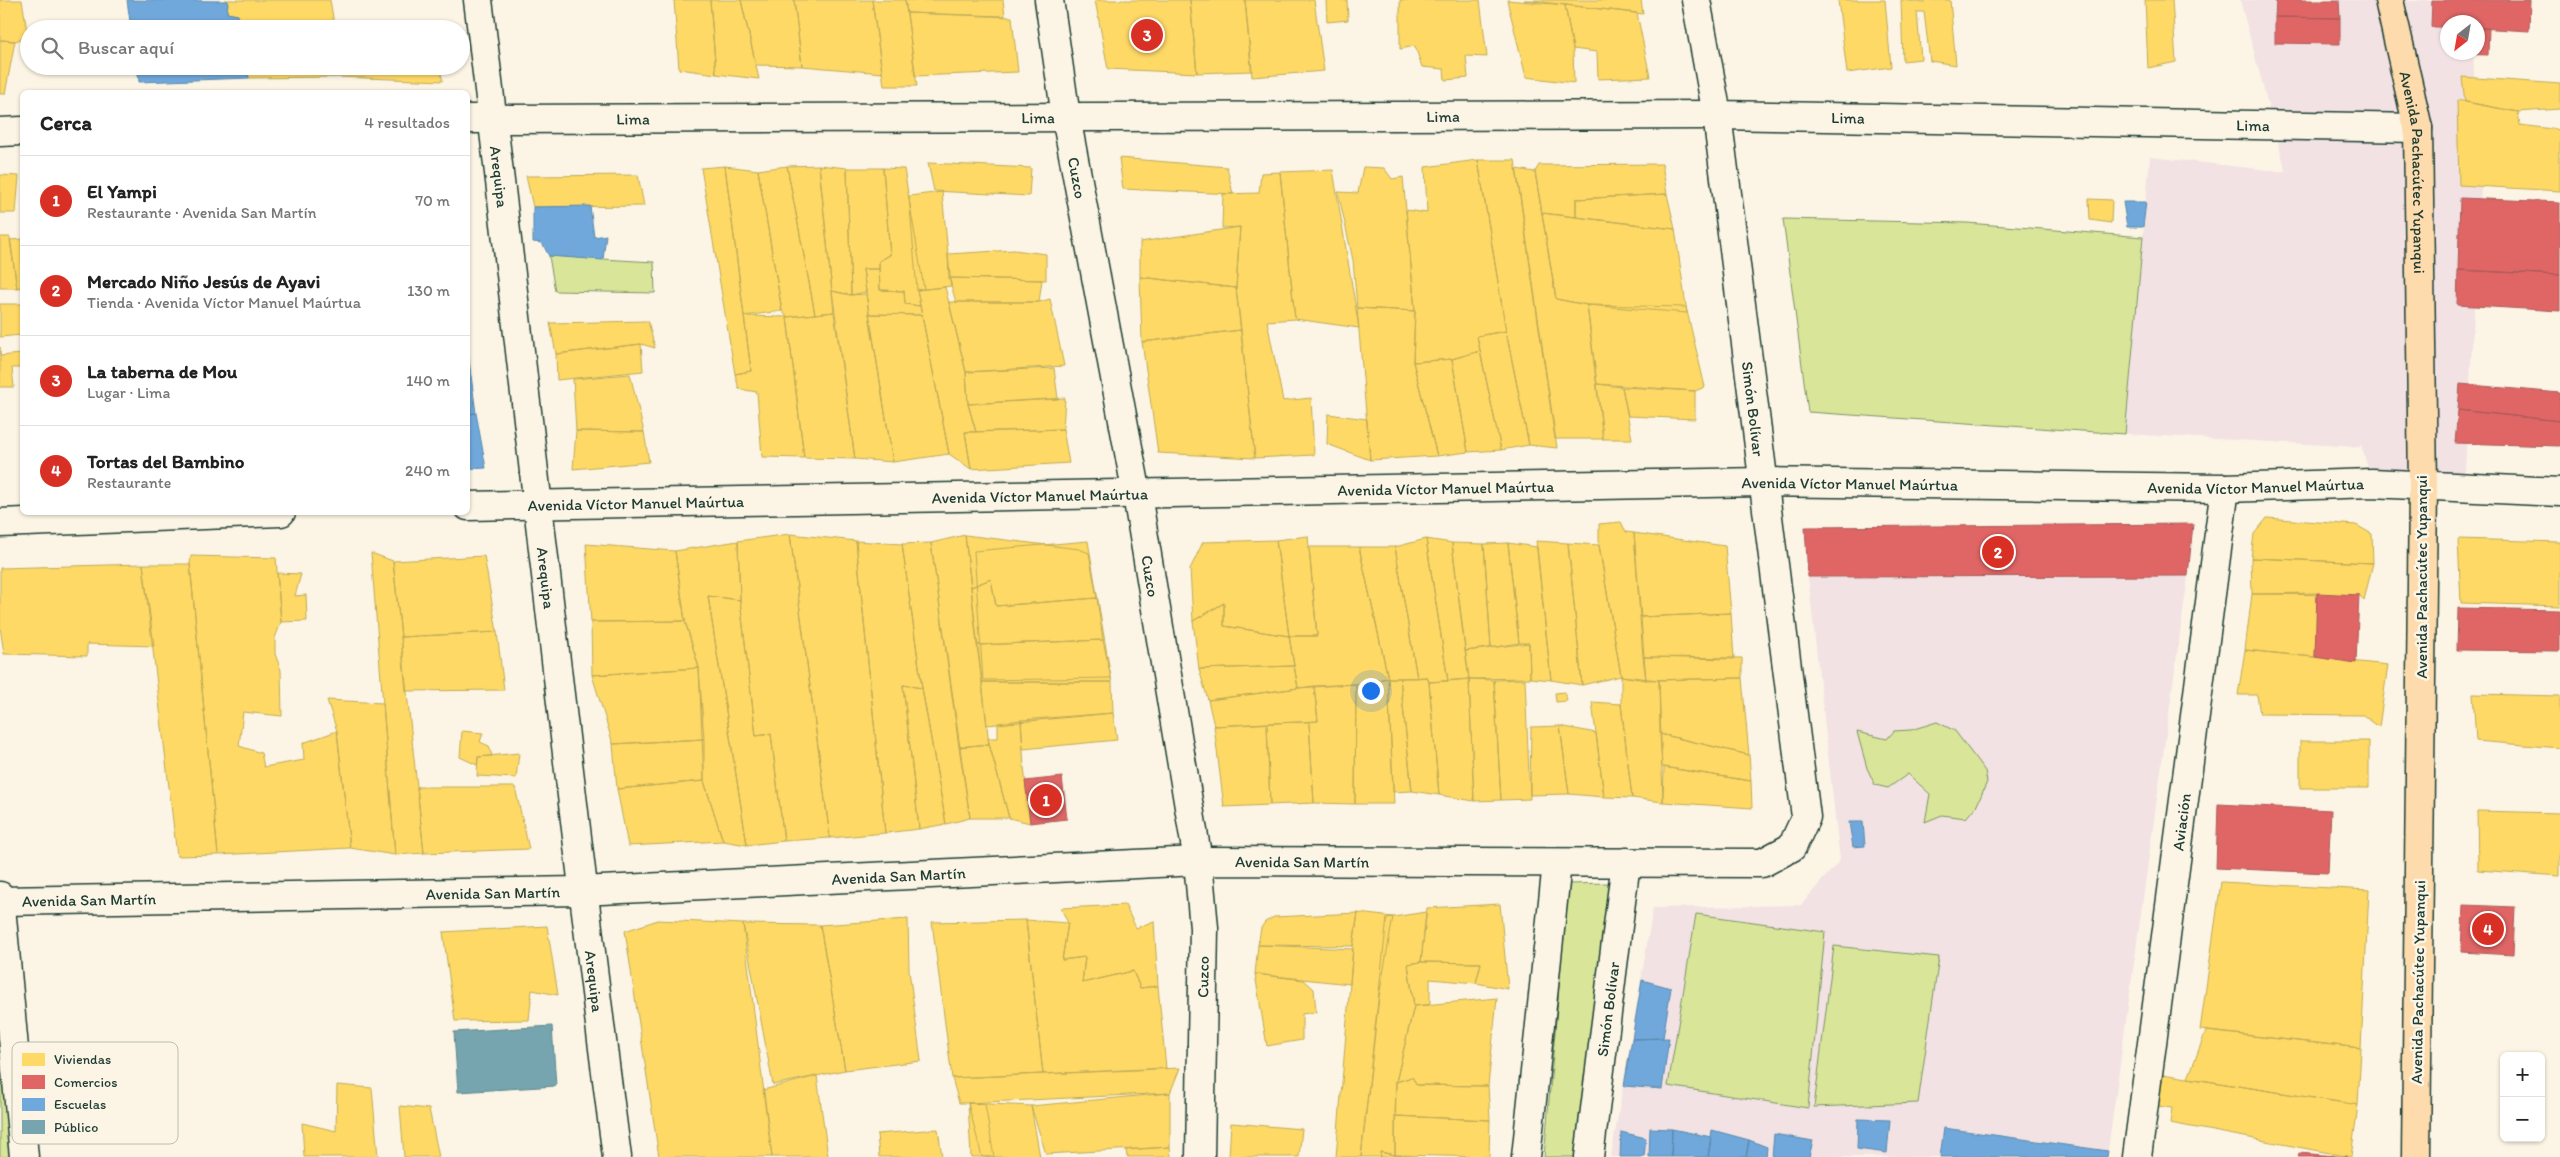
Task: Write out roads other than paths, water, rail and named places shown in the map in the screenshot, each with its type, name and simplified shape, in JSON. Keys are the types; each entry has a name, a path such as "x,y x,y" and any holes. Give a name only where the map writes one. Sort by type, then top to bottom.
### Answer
{"main road":[{"name":"Avenida Pachacútec Yupanqui","path":"2389,0 2418,128 2422,486 2416,1157"}],"street":[{"name":"Arequipa","path":"478,0 480,119 538,503 581,891 617,1157"},
{"name":"Cuzco","path":"1049,0 1066,117 1137,495 1198,860 1204,928 1200,1157"},
{"name":"Simón Bolívar","path":"1696,0 1716,115 1806,816 1792,847"},
{"name":"Lima","path":"480,119 1716,115 2418,128"},
{"path":"0,132 20,131"},
{"name":"Avenida Víctor Manuel Maúrtua","path":"470,506 538,503 1137,495 1762,482 2225,488 2372,483 2560,492"},
{"name":"Aviación","path":"2137,1157 2225,488"},
{"path":"0,523 204,515"},
{"name":"Avenida San Martín","path":"0,901 581,891 1198,860 1762,863 1792,847"},
{"name":"Simón Bolívar","path":"1588,1157 1626,862"},
{"path":"1526,1157 1557,863"},
{"path":"0,896 13,1042"},
{"path":"23,1144 24,1157"}],"place":[{"name":"La taberna de Mou","path":"1147,35"},
{"name":"Mercado Niño Jesús de Ayavi","path":"1998,552"},
{"name":"El Yampi","path":"1046,800"},
{"name":"Tortas del Bambino","path":"2488,929"}]}
